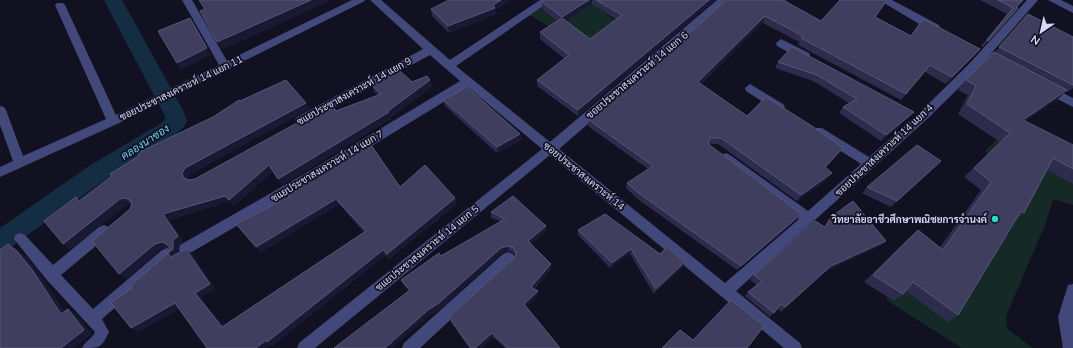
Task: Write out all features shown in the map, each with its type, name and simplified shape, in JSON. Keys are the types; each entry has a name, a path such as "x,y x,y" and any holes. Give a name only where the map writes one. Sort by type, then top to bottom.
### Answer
{"street":[{"path":"187,0 192,12 225,66"},
{"name":"ซอยประชาสงเคราะห์ 14 แยก 11","path":"0,172 113,121 360,0"},
{"name":"ซอยประชาสงเคราะห์ 14","path":"375,0 468,82 726,292 787,346"},
{"path":"449,66 547,0"},
{"name":"ซอยประชาสงเคราะห์ 14 แยก 6","path":"550,148 702,20 723,0"},
{"path":"884,0 944,32"},
{"name":"ซอยประชาสงเคราะห์ 14 แยก 4","path":"726,292 870,164 1033,0"},
{"path":"1053,0 1073,10"},
{"path":"60,5 113,121"},
{"path":"781,43 816,62"},
{"name":"ซแยประชาสงเคราะห์ 14 แยก 9","path":"289,127 430,50"},
{"path":"981,52 998,62"},
{"name":"ซแยประชาสงเคราะห์ 14 แยก 7","path":"185,249 322,170 468,82"},
{"path":"1039,84 1073,103"},
{"path":"750,88 790,113"},
{"path":"0,110 20,163"},
{"path":"810,126 870,164"},
{"name":"ซแยประชาสงเคราะห์ 14 แยก 5","path":"304,348 550,148"},
{"path":"719,153 809,219"},
{"path":"51,275 112,225"},
{"path":"20,239 102,332 98,341 89,348"},
{"path":"91,319 168,254"},
{"path":"409,348 508,258"},
{"path":"1070,348 1065,317 1073,290"}],"green space":[{"path":"591,2 618,23 589,45 559,33 530,15 541,8 559,22"},
{"path":"997,139 1073,178 1073,205 1053,199 1045,225 1006,316 1007,329 1033,348 962,348 886,300 899,280 937,306 1020,181 985,151"}],"building":[{"path":"199,0 311,0 217,42 200,11 205,9"},
{"path":"449,0 501,0 493,5 495,8 448,26 431,9"},
{"path":"545,0 589,0 562,17 542,2"},
{"path":"596,0 709,0 578,110 537,80 569,55 540,32 562,18 590,39 622,15"},
{"path":"726,0 783,0 821,21 840,0 887,0 875,17 911,36 923,19 980,49 952,77 930,65 906,94 801,38 803,36 765,16 698,82 747,116 766,97 815,128 843,148 825,167 832,173 801,195 721,138 710,138 708,143 711,146 801,214 741,266 640,194 627,183 653,166 589,120"},
{"path":"998,0 1023,0 1016,7 1018,8 988,41 987,40 1013,8"},
{"path":"1028,14 1073,37 1073,85 999,47"},
{"path":"190,18 207,48 177,63 158,31"},
{"path":"792,47 914,112 886,135 843,107 857,99 817,75 778,62"},
{"path":"994,52 1067,90 1023,120 1073,145 1073,169 1053,158 1024,213 1021,211 958,315 913,282 903,294 873,275 918,230 943,250 991,182 974,168 1010,133 967,104 976,86 966,80"},
{"path":"399,70 412,82 427,76 430,80 388,111 389,112 278,179 269,165 229,200 225,196 163,214 178,236 173,240 173,249 168,253 171,257 186,249 210,284 195,293 222,327 366,231 336,199 256,247 236,224 289,197 285,192 369,142 400,187 425,165 455,198 387,254 383,250 267,342 266,340 256,348 207,348 175,303 131,328 111,303 132,288 130,286 167,254 170,248 167,244 162,242 155,244 119,274 92,241 130,209 132,204 130,200 125,198 120,199 63,244 44,221 76,197 79,201 112,176 110,174 139,156 138,153 213,117 239,100 240,101 286,80 306,103 185,168 182,173 184,178 189,180 195,179 315,113 317,115 334,108 336,111 381,94 372,85"},
{"path":"467,87 520,134 497,147 443,100"},
{"path":"917,145 941,161 897,201 867,187"},
{"path":"513,196 546,226 528,241 551,264 531,287 538,291 524,304 560,348 508,348 492,333 475,348 471,348 449,317 514,258 516,254 514,248 508,246 501,248 385,348 334,348 410,290 401,280 439,253 441,256 505,219 491,212"},
{"path":"853,201 886,241 831,266 785,307 781,304 774,313 748,292 762,281 754,275 815,221 825,227 831,217"},
{"path":"605,214 660,254 667,247 685,262 656,289 631,249 612,263 578,230"},
{"path":"8,244 17,251 33,271 61,314 68,309 84,330 61,348 0,348 0,250"},
{"path":"731,300 764,326 747,348 662,348 680,330 693,340"}],"waterway":[{"name":"คลองนาซอง","path":"0,241 97,173 167,130 177,121 176,116 113,0"}],"place":[{"name":"วิทยาลัยอาชีวศึกษาพณิชยการจำนงค์","path":"995,219"}]}
